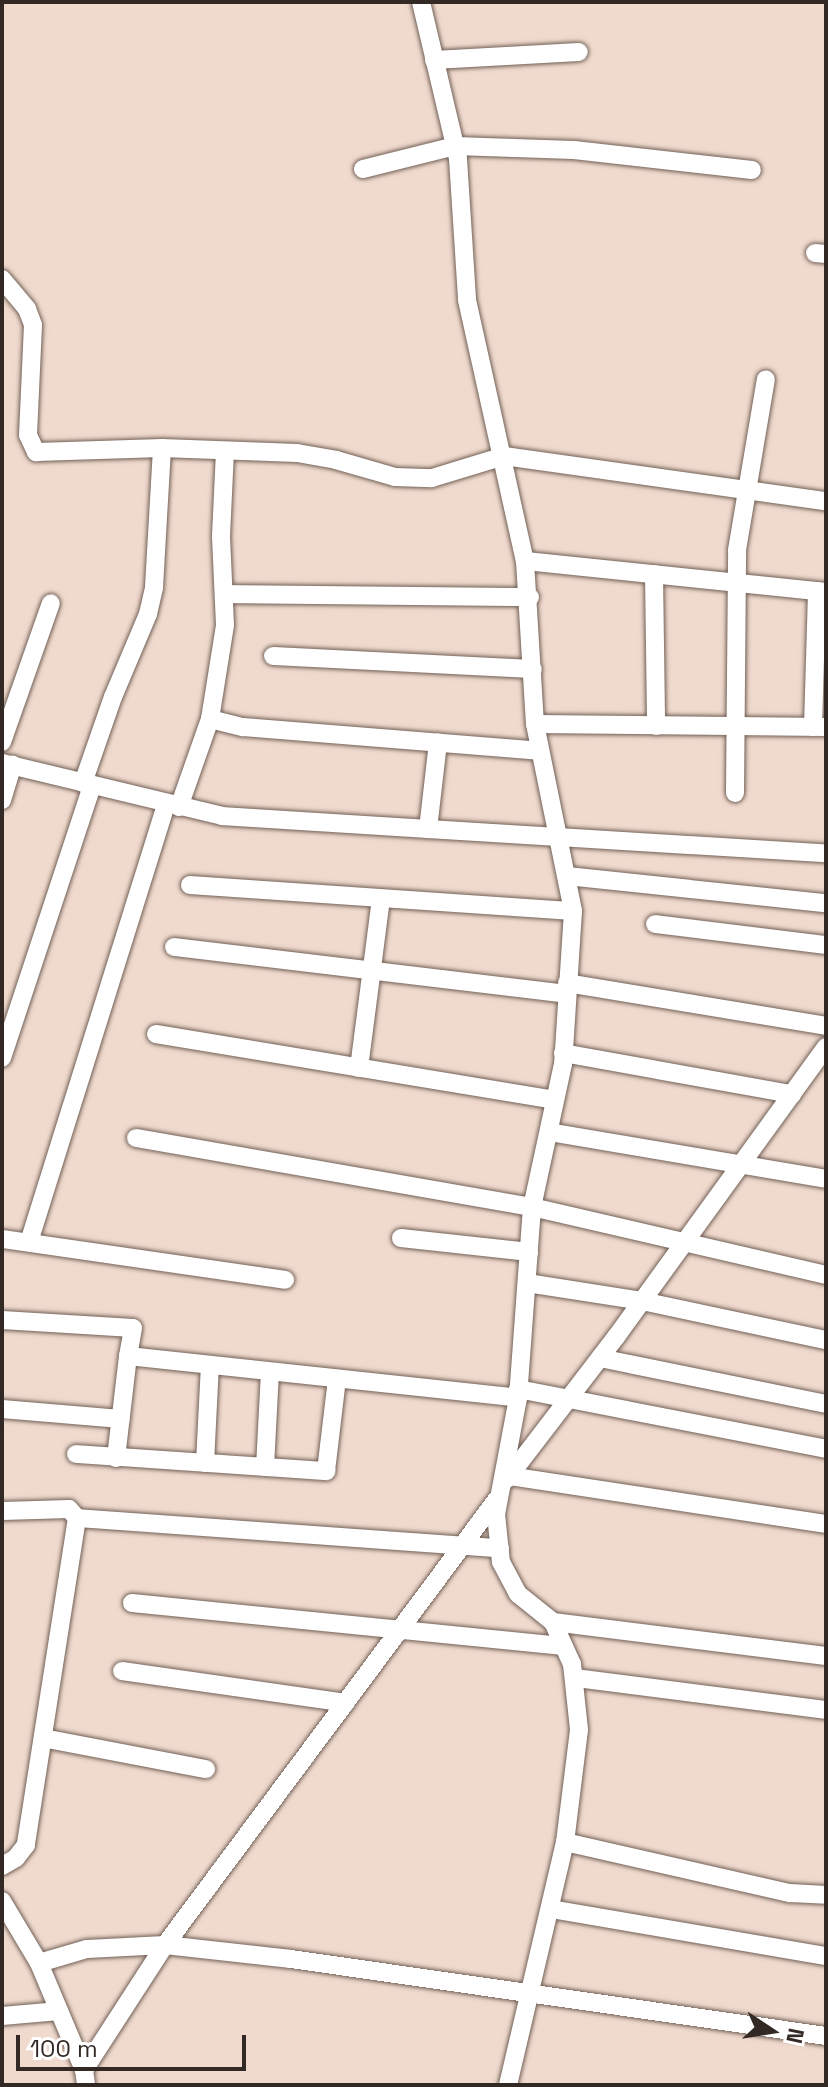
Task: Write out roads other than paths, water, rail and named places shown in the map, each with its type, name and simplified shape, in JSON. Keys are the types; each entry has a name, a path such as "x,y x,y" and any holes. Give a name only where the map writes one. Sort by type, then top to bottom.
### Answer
{"street":[{"path":"421,2 455,146 467,300 525,561 530,597 535,724 573,911 563,1053 532,1207 518,1394 505,1484 496,1514 501,1562 518,1594 553,1622 564,1646 576,1678 579,1730 565,1842 508,2085"},
{"path":"434,60 579,52"},
{"path":"363,169 455,146 574,150 752,170"},
{"path":"2,279 27,309 33,325 28,435 31,448 36,452 162,448 297,453 336,460 395,477 432,478 504,456 826,501"},
{"path":"735,793 735,583 766,379"},
{"path":"2,1058 11,1004 87,784 113,697 148,614 154,587 162,448"},
{"path":"29,1242 172,806 210,719 225,625 221,536 225,451"},
{"path":"525,561 821,591 820,727 535,724"},
{"path":"654,574 656,726"},
{"path":"226,594 530,597"},
{"path":"2,742 51,603"},
{"path":"273,656 533,669"},
{"path":"210,719 243,727 539,751"},
{"path":"428,829 438,743"},
{"path":"2,800 7,764 222,816 826,853"},
{"path":"567,876 826,903"},
{"path":"190,885 573,911"},
{"path":"359,1068 381,899"},
{"path":"655,924 826,945"},
{"path":"174,947 371,971 566,989 826,1026"},
{"path":"156,1034 555,1100"},
{"path":"85,2078 165,1945 462,1547 826,1047"},
{"path":"563,1053 792,1094"},
{"path":"549,1132 826,1179"},
{"path":"136,1138 532,1207 826,1275"},
{"path":"401,1238 529,1252"},
{"path":"2,1239 285,1280"},
{"path":"527,1283 642,1301 826,1340"},
{"path":"2,1320 133,1328 116,1458"},
{"path":"128,1356 337,1379 568,1399 826,1449"},
{"path":"600,1358 826,1404"},
{"path":"205,1463 210,1365"},
{"path":"265,1467 270,1372"},
{"path":"76,1454 326,1471 329,1468 337,1379"},
{"path":"2,1409 121,1419"},
{"path":"505,1484 826,1524"},
{"path":"2,1511 69,1509 77,1518 500,1548"},
{"path":"2,1866 16,1858 26,1845 77,1518"},
{"path":"132,1603 564,1646"},
{"path":"553,1622 826,1656"},
{"path":"122,1671 346,1703"},
{"path":"576,1678 826,1710"},
{"path":"43,1738 206,1769"},
{"path":"565,1842 790,1893 826,1895"},
{"path":"2,1901 39,1963 85,2078"},
{"path":"551,1909 826,1956"},
{"path":"39,1963 87,1949 165,1945 291,1959 826,2036"},
{"path":"2,2016 59,2011"}]}
